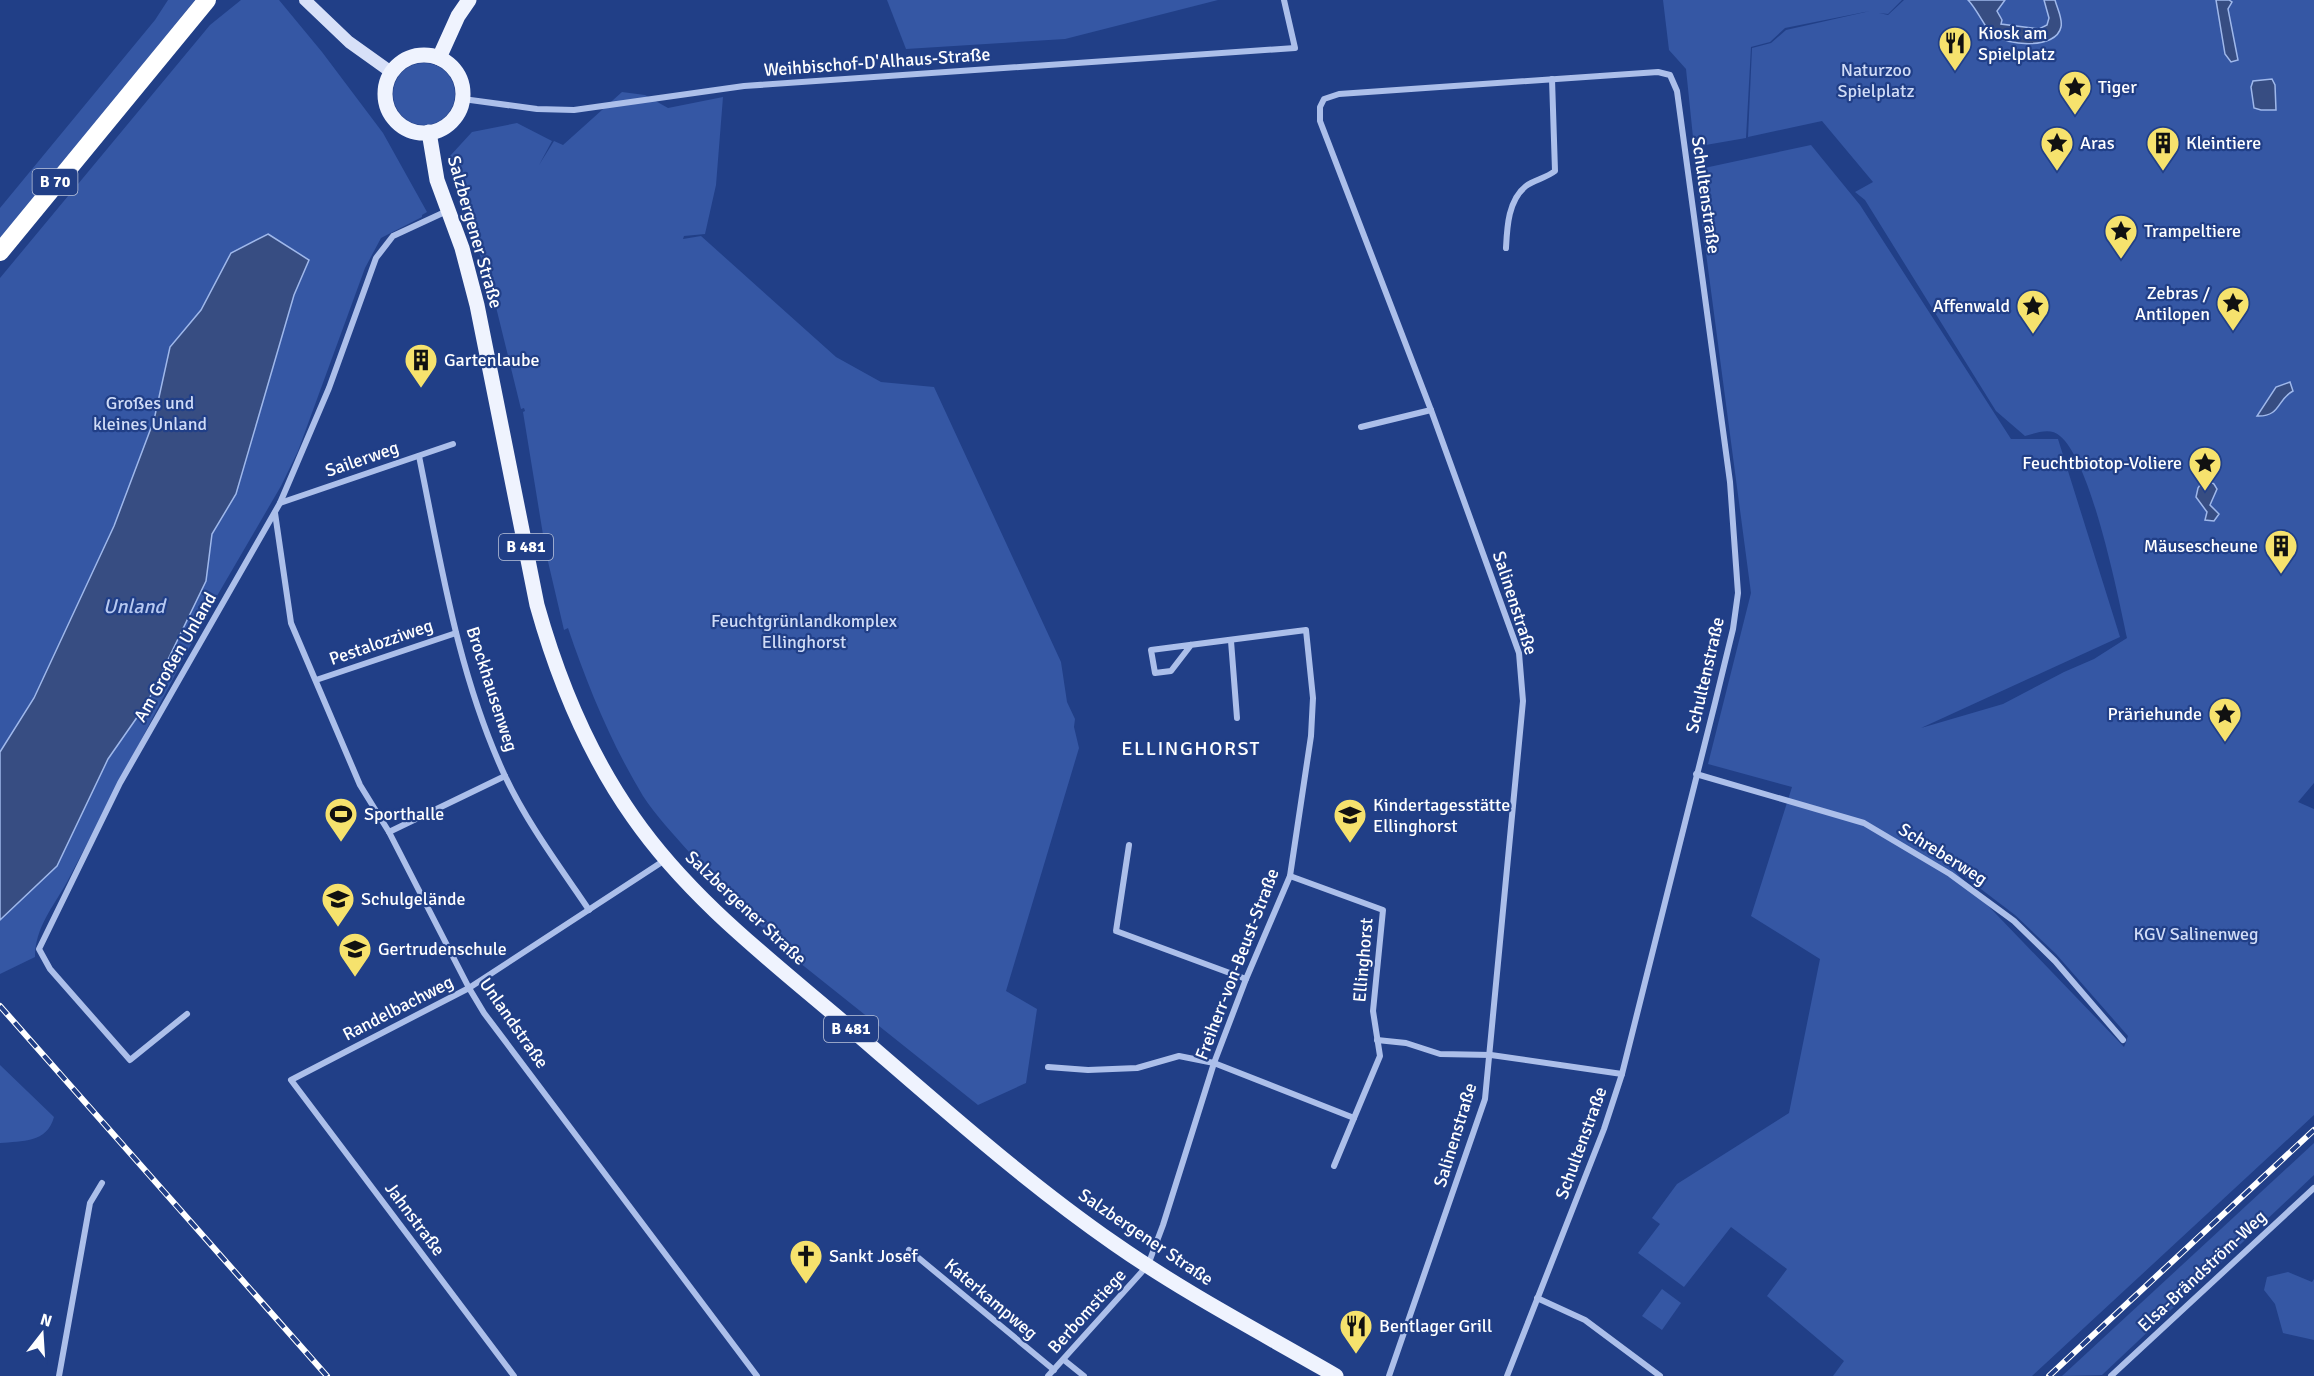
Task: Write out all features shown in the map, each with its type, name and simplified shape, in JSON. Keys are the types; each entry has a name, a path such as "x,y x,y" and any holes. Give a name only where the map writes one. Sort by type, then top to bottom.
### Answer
{"highway":[{"name":"B 70","path":"0,252 207,0"}],"main road":[{"path":"305,0 349,42 391,72"},
{"path":"439,58 458,16 469,0"},
{"path":"429,55 439,58 455,70 460,79 463,99 460,109 447,125 429,132 414,131 401,125 390,114 385,100 386,86 391,72 407,58 429,55"},
{"name":"Salzbergener Straße","path":"429,132 437,180 462,248 477,305 537,605 547,641 563,687 584,734 632,816 691,888 737,931 983,1142 1081,1219 1148,1265 1336,1376"}],"street":[{"name":"Weihbischof-D'Alhaus-Straße","path":"463,99 537,109 574,110 744,86 1294,48 1284,0"},
{"name":"Schultenstraße","path":"1322,102 1329,96 1339,94 1658,72 1670,75 1677,91 1730,482 1738,593 1733,629 1622,1074 1604,1129 1507,1376"},
{"path":"1506,248 1508,219 1518,195 1526,186 1546,178 1555,171 1552,79"},
{"name":"Salinenstraße","path":"1322,102 1320,121 1431,410 1519,653 1523,702 1485,1099 1389,1376"},
{"name":"Am Großen Unland","path":"187,1014 130,1060 50,969 39,949 120,783 280,503 329,388 376,258 393,236 447,210"},
{"path":"1362,427 1431,410"},
{"name":"Sailerweg","path":"280,503 453,444"},
{"name":"Brockhausenweg","path":"419,456 456,633 477,704 505,776 544,843 590,910"},
{"name":"Unlandstraße","path":"275,512 291,623 360,785 389,832 469,988 484,1013 758,1376"},
{"name":"Freiherr-von-Beust-Straße","path":"1148,1265 1163,1225 1214,1063 1246,979 1290,876 1311,736 1313,698 1306,630 1231,641"},
{"name":"Pestalozziweg","path":"316,680 456,633"},
{"path":"1191,645 1171,671 1155,673 1151,650 1191,645 1231,641 1237,718"},
{"name":"Schreberweg","path":"1696,774 1864,823 1950,874 2014,921 2055,962 2123,1040"},
{"path":"389,832 505,776"},
{"path":"1130,845 1116,931 1246,979"},
{"name":"Randelbachweg","path":"291,1080 469,988 666,860"},
{"name":"Ellinghorst","path":"1290,876 1383,910 1373,1011 1380,1056 1334,1166"},
{"path":"1377,1041 1406,1043 1440,1054 1491,1055 1622,1074"},
{"path":"1048,1067 1088,1070 1137,1068 1179,1056 1214,1063 1354,1118"},
{"name":"Jahnstraße","path":"291,1080 514,1376"},
{"path":"58,1376 90,1203 102,1183"},
{"name":"Elsa-Brändström-Weg","path":"2111,1376 2314,1188"},
{"name":"Katerkampweg","path":"909,1250 1051,1373"},
{"name":"Berbomstiege","path":"1051,1373 1148,1265"},
{"path":"1537,1298 1585,1320 1660,1376"},
{"path":"1064,1360 1084,1376"}],"green space":[{"path":"168,0 195,0 0,241 0,208 155,20"},
{"name":"Großes und kleines Unland","path":"241,0 279,0 322,52 383,133 427,212 422,217 381,238 365,268 298,451 281,486 210,608 67,882 41,927 35,957 0,974 0,278 210,25"},
{"path":"887,0 1218,0 1065,39 906,49"},
{"path":"1663,0 1902,0 1888,14 1879,13 1888,15 1904,0 2314,0 2314,783 2298,802 2314,809 2314,1115 2032,1376 1833,1376 1844,1361 1767,1296 1787,1269 1731,1227 1684,1287 1638,1253 1660,1224 1652,1218 1677,1184 1789,1113 1820,959 1751,916 1792,787 1708,764 1751,593 1695,170 1811,145 1860,205 2011,439 2058,439 2120,637 1921,728 2003,704 2094,659 2127,638 2102,530 2082,472 2071,450 2056,433 2043,432 2025,436 1996,411 1865,200 1855,192 1873,182 1822,121 1748,137 1752,48 1771,43 1786,30 1870,11 1785,28 1770,42 1751,47 1746,138 1694,147 1686,69 1669,50","holes":["1948,864 2015,915 2056,954 2128,1036 2124,1047"]},
{"path":"424,63 446,72 455,94 446,116 424,125 402,116 393,94 402,72"},
{"name":"Feuchtgrünlandkomplex Ellinghorst","path":"622,92 645,95 668,108 723,97 716,185 705,234 684,236 683,239 701,236 836,357 881,382 934,387 1061,662 1067,702 1075,719 1074,727 1079,748 1006,991 1037,1009 1026,1083 978,1105 795,959 688,856 690,853 654,811 631,776 601,714 568,628 564,630 546,553 523,412 525,411 524,408 521,409 496,307 501,303 495,305 450,156 472,132 517,123 552,141 539,165 554,141 563,145"},
{"path":"0,1065 54,1117 51,1126 40,1136 25,1141 0,1143"},
{"path":"2314,1143 2314,1175 2102,1375 2062,1376"},
{"path":"2288,1272 2312,1282 2314,1279 2314,1340 2283,1333 2275,1304 2264,1290 2267,1277"},
{"path":"1662,1289 1681,1303 1662,1330 1642,1316"}],"water":[{"path":"1968,0 2005,0 1997,11 2002,20 2001,24 2039,29 2047,25 2049,18 2044,0 2055,0 2061,17 2061,27 2057,34 2041,42 2030,44 2008,41 1992,34"},
{"path":"2216,0 2232,2 2228,9 2238,60 2231,62 2225,54"},
{"path":"2272,79 2275,85 2276,110 2254,108 2251,87 2253,81"},
{"name":"Unland","path":"268,234 309,260 294,295 236,494 212,534 206,581 147,703 108,759 57,866 0,920 0,752 34,698 114,526 154,420 170,347 201,310 231,253"},
{"path":"2290,382 2293,391 2284,398 2275,411 2265,416 2257,416 2276,387"},
{"path":"2205,467 2208,470 2206,479 2217,489 2210,505 2219,514 2214,521 2205,520 2207,512 2196,497 2202,482 2197,473 2198,469"}],"railway":[{"path":"0,1006 327,1376"},
{"path":"2049,1376 2314,1130"}],"place":[{"name":"Kiosk am Spielplatz","path":"1955,72"},
{"name":"Tiger","path":"2075,116"},
{"name":"Aras","path":"2057,172"},
{"name":"Kleintiere","path":"2163,172"},
{"name":"Trampeltiere","path":"2121,260"},
{"name":"Zebras / Antilopen","path":"2233,332"},
{"name":"Affenwald","path":"2033,335"},
{"name":"Gartenlaube","path":"421,389"},
{"name":"Feuchtbiotop-Voliere","path":"2205,492"},
{"name":"Mäusescheune","path":"2281,575"},
{"name":"Präriehunde","path":"2225,743"},
{"name":"Sporthalle","path":"341,843"},
{"name":"Kindertagesstätte Ellinghorst","path":"1350,844"},
{"name":"Schulgelände","path":"338,928"},
{"name":"Gertrudenschule","path":"355,978"},
{"name":"Sankt Josef","path":"806,1285"},
{"name":"Bentlager Grill","path":"1356,1355"}],"district":[{"name":"ELLINGHORST","path":"1191,748"}],"park label":[{"name":"Naturzoo Spielplatz","path":"1876,80"},
{"name":"KGV Salinenweg","path":"2196,934"}]}
